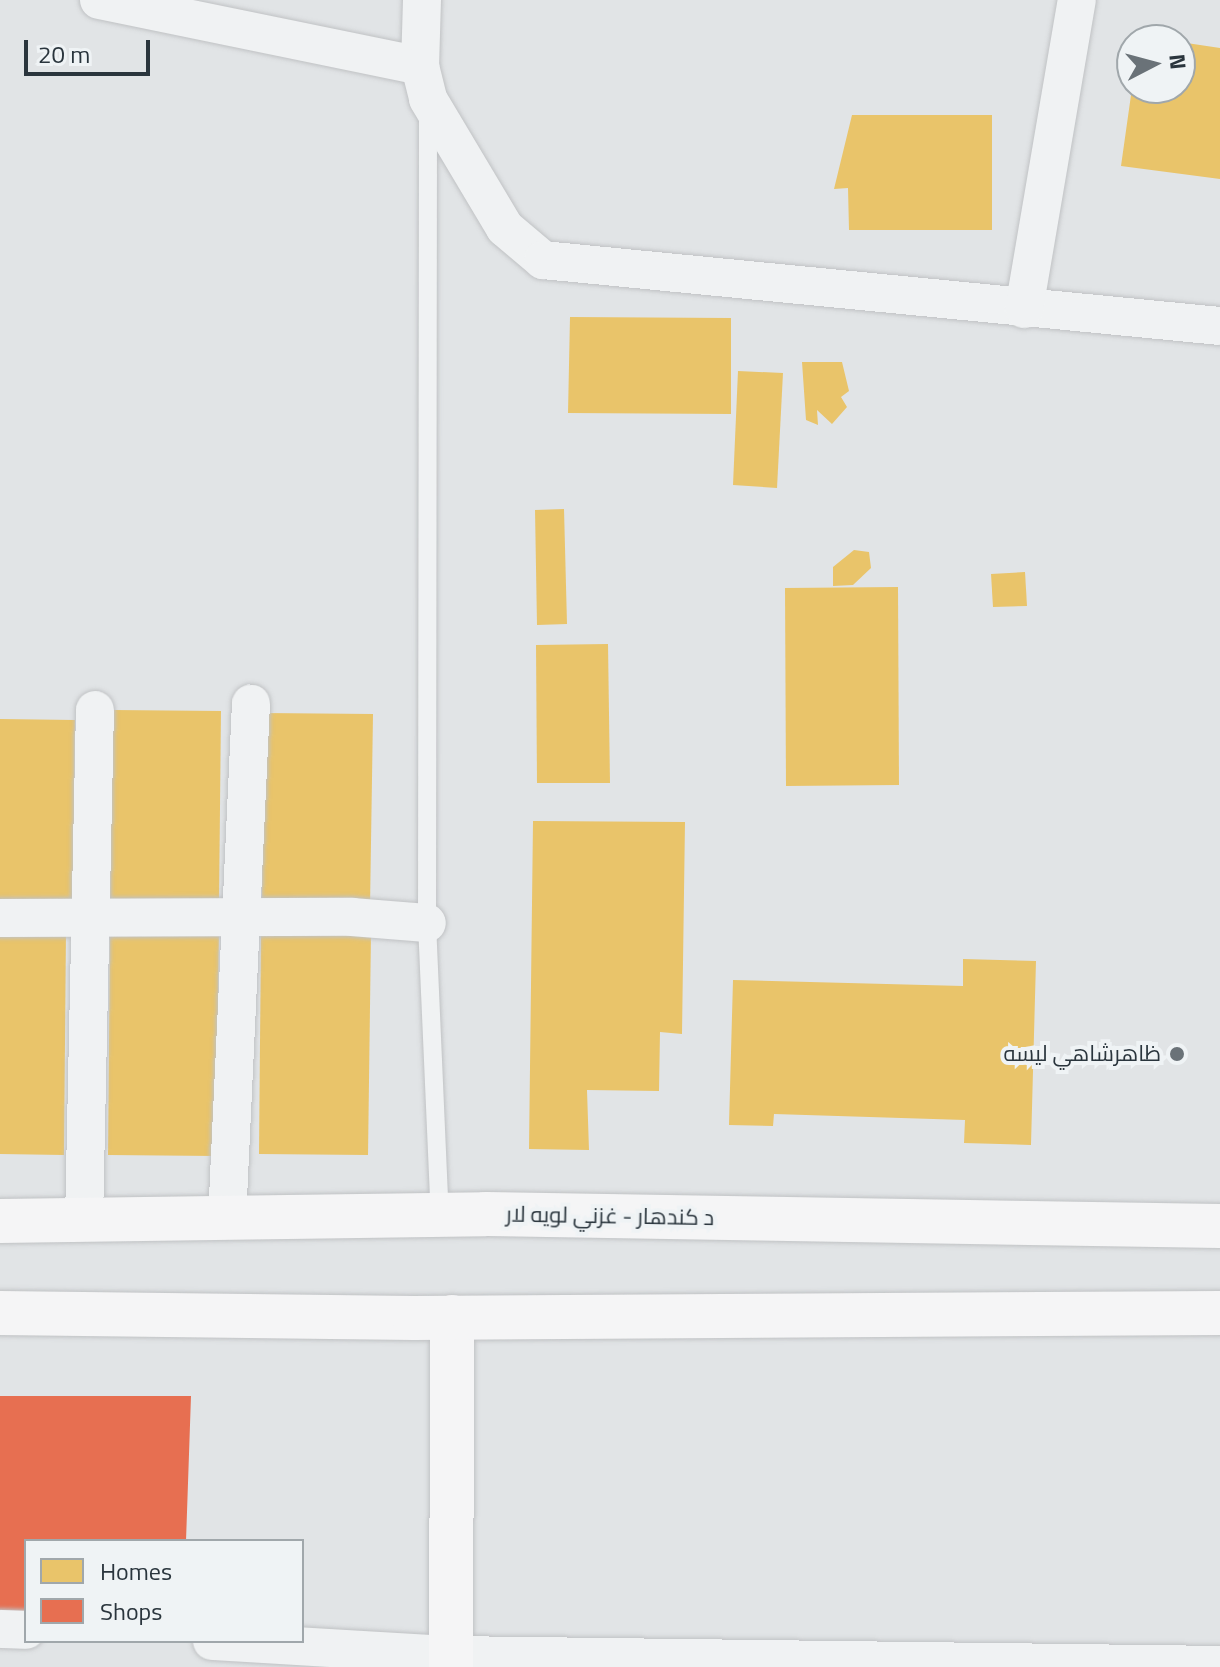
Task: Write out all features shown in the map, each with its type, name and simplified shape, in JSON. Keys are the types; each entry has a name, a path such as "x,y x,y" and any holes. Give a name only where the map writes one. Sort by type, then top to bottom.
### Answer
{"main road":[{"name":"د کندهار - غزني لويه لار","path":"0,1221 440,1216 1220,1226"},
{"path":"0,1313 452,1317 1220,1313"},
{"path":"451,1661 452,1317"}],"street":[{"path":"99,0 424,82"},
{"path":"422,0 424,82 505,228 543,260 1220,326"},
{"path":"1024,309 1077,0"},
{"path":"227,1220 251,704"},
{"path":"84,1221 95,710"},
{"path":"0,918 241,917 427,923"},
{"path":"0,1629 24,1630"},
{"path":"236,1643 451,1661 1220,1665"}],"lane":[{"path":"424,82 427,923 440,1216"}],"building: Homes":[{"path":"1196,44 1220,48 1220,179 1121,166 1130,104 1196,104"},
{"path":"852,115 992,115 992,230 849,230 848,188 834,189"},
{"path":"570,317 731,318 731,414 568,413"},
{"path":"802,362 842,362 849,391 841,397 847,407 832,424 817,410 818,425 806,420"},
{"path":"738,371 783,373 777,488 733,485"},
{"path":"564,509 567,624 537,625 535,510"},
{"path":"854,550 869,552 871,568 853,585 833,586 833,567"},
{"path":"1025,572 1027,606 993,607 991,574"},
{"path":"898,587 899,785 786,786 785,588"},
{"path":"608,644 610,783 537,783 536,645"},
{"path":"112,710 221,711 219,904 110,903"},
{"path":"263,713 373,714 370,907 262,905"},
{"path":"0,719 75,720 73,903 0,902"},
{"path":"533,821 685,822 682,1034 660,1032 659,1091 587,1090 589,1150 529,1149"},
{"path":"110,929 219,930 216,1156 108,1155"},
{"path":"0,930 66,931 64,1155 0,1154"},
{"path":"261,931 371,933 368,1155 259,1154"},
{"path":"963,959 1036,961 1031,1145 964,1143 965,1120 774,1114 773,1126 729,1125 733,980 963,986"}],"building: Shops":[{"path":"0,1396 191,1396 186,1539 24,1539 24,1616 0,1615"}],"place":[{"name":"ظاهرشاهي لیسه","path":"1177,1054"}]}
